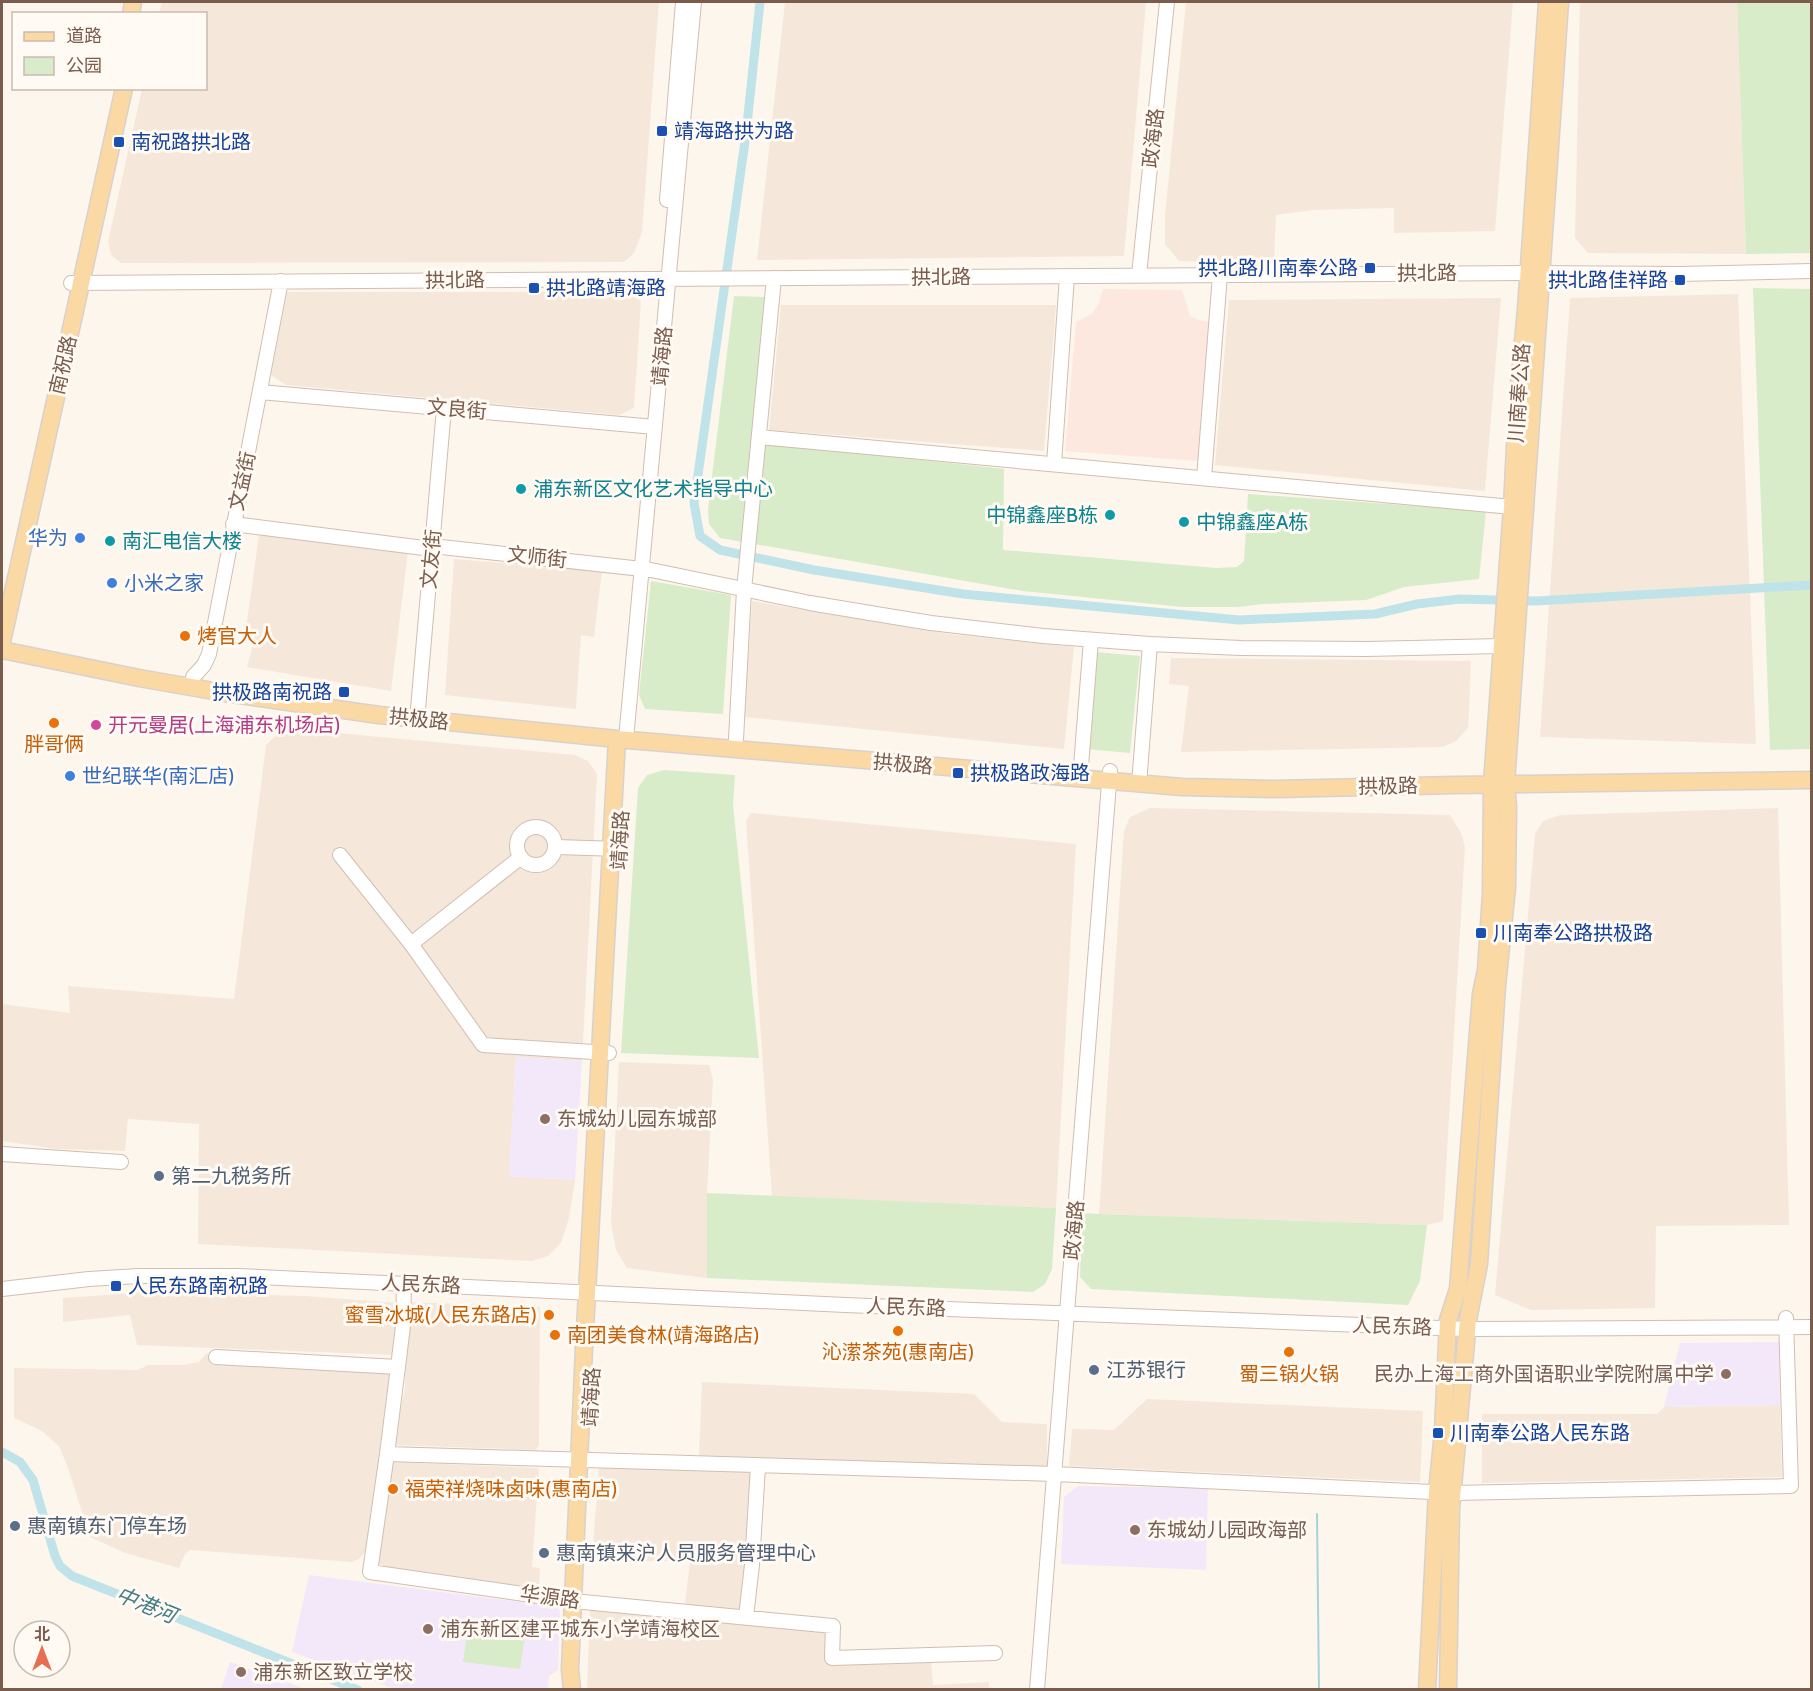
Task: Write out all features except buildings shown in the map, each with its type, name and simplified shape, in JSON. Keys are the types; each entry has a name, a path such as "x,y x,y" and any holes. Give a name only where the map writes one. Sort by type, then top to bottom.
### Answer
{"main road":[{"name":"川南奉公路","path":"1513,580 1512,507 1517,406 1535,273 1547,2"},
{"name":"川南奉公路","path":"1500,779 1535,273 1560,2"},
{"name":"南祝路","path":"2,641 76,283 113,90"},
{"name":"南祝路","path":"2,594 124,90"},
{"name":"川南奉公路","path":"1500,779 1502,646 1511,617"},
{"name":"拱极路","path":"2,641 270,690 418,709 622,734 736,739 1080,774"},
{"name":"拱极路","path":"2,650 139,678 380,715 1139,779 1812,780"},
{"name":"靖海路","path":"572,1683 579,1669 577,1601 604,1053 609,902 615,849 622,734"},
{"name":"拱极路","path":"1500,779 1812,771"},
{"path":"1448,1689 1443,1432 1447,1324 1458,1289 1500,779"},
{"path":"1428,1689 1445,1493 1468,1325 1479,1264 1497,986 1507,887 1508,806 1500,779"}],"street":[{"name":"靖海路","path":"664,279 683,2"},
{"name":"靖海路","path":"622,734 664,279 694,2"},
{"name":"政海路","path":"1139,275 1167,2"},
{"name":"拱北路","path":"76,283 1139,275 1680,274 1812,271"},
{"path":"1204,478 1220,275"},
{"path":"1054,464 1067,276"},
{"path":"736,739 744,590 774,278"},
{"name":"文益街","path":"193,677 204,665 209,654 281,281"},
{"name":"文良街","path":"260,392 651,426"},
{"name":"文友街","path":"418,709 444,408"},
{"path":"759,437 1512,507"},
{"name":"文师街","path":"233,524 432,548 638,568 832,607 931,623 1091,640 1306,649 1502,646"},
{"path":"1080,774 1091,640"},
{"path":"1139,779 1150,644"},
{"name":"政海路","path":"1037,1689 1110,776"},
{"path":"531,827 548,830 555,839 556,846 553,856 544,864 539,866 528,864 521,857 517,850 518,839 531,827"},
{"path":"556,846 615,849"},
{"path":"340,855 411,944 483,1045 604,1053"},
{"path":"411,944 521,857"},
{"path":"2,1154 121,1162"},
{"name":"人民东路","path":"2,1280 106,1269 172,1266 286,1269 592,1288 1068,1310 1468,1325 1786,1323 1812,1327"},
{"name":"人民东路","path":"2,1289 139,1276 286,1277 592,1288"},
{"path":"404,1283 403,1326 387,1455 1055,1474 1445,1493 1791,1486 1786,1323"},
{"name":"人民东路","path":"1786,1323 1812,1318"},
{"path":"216,1357 398,1367"},
{"name":"华源路","path":"387,1455 370,1572 577,1601 833,1626 832,1658 995,1653"},
{"path":"746,1617 752,1565 758,1466"}],"shaded area":[{"path":"162,2 659,2 642,232 634,253 624,262 121,263 111,255 108,242 142,90 207,90 207,12 159,12"},
{"path":"785,2 1146,2 1124,256 757,260"},
{"path":"1186,2 1513,2 1495,231 1394,233 1394,208 1313,210 1276,215 1274,263 1179,261 1165,244 1165,215"},
{"path":"1580,2 1737,2 1746,254 1588,253 1575,238"},
{"path":"1103,289 1182,290 1190,316 1212,322 1202,456 1197,461 1065,451 1076,322 1092,314 1098,305"},
{"path":"287,292 624,292 641,301 634,408 619,415 286,385 271,375"},
{"path":"1738,294 1756,744 1540,737 1570,298"},
{"path":"1501,298 1485,491 1215,465 1229,300"},
{"path":"781,305 1056,305 1044,451 769,430"},
{"path":"259,535 408,551 391,691 247,667 255,638 245,636"},
{"path":"454,559 602,571 594,637 581,635 576,709 445,695"},
{"path":"752,601 949,634 1074,647 1064,749 744,717"},
{"path":"1171,658 1471,661 1468,728 1456,741 1443,747 1181,752 1189,686 1169,684"},
{"path":"284,728 575,755 588,761 597,774 582,1061 516,1057 509,1176 575,1180 569,1218 561,1243 548,1256 532,1261 198,1244 199,1124 128,1119 125,1151 57,1149 2,1141 2,1004 70,1013 68,986 234,999 266,745"},
{"path":"1150,808 1450,815 1461,833 1465,847 1443,1221 1427,1225 1099,1214 1124,831 1130,817"},
{"path":"1778,808 1789,1225 1656,1226 1655,1308 1531,1310 1495,1295 1535,834 1543,821 1560,815"},
{"path":"751,813 1076,844 1056,1208 772,1196 746,821"},
{"name":"东城幼儿园东城部","path":"516,1057 582,1061 575,1180 509,1176"},
{"path":"619,1062 709,1065 713,1080 707,1193 707,1278 627,1268 616,1250 611,1223"},
{"path":"149,1292 306,1296 398,1303 394,1355 137,1345 130,1315 63,1322 63,1298"},
{"path":"407,1302 540,1307 539,1445 536,1450 393,1445 405,1389"},
{"name":"民办上海工商外国语职业学院附属中学","path":"1779,1342 1780,1405 1664,1407 1680,1343"},
{"path":"217,1349 392,1362 366,1551 359,1559 352,1562 190,1550 185,1554 179,1568 125,1553 90,1537 59,1446 42,1431 14,1418 14,1368 138,1370 148,1365 183,1365 199,1362 206,1354"},
{"path":"702,1382 974,1394 1002,1422 1047,1424 1047,1467 699,1457"},
{"path":"1147,1399 1423,1411 1420,1482 1069,1466 1072,1429 1114,1430"},
{"path":"1780,1405 1782,1477 1482,1483 1482,1414 1657,1414 1664,1407"},
{"path":"393,1462 539,1468 532,1567 540,1568 539,1591 377,1568"},
{"path":"599,1468 754,1470 747,1563 740,1609 685,1604 690,1561 592,1561"},
{"name":"东城幼儿园政海部","path":"1078,1486 1208,1488 1206,1570 1061,1564 1064,1497"},
{"name":"浦东新区建平城东小学靖海校区","path":"309,1575 560,1607 558,1670 549,1676 548,1689 395,1689 292,1652"},
{"path":"590,1606 828,1629 829,1660 931,1660 933,1685 989,1682 989,1689 587,1690"},
{"name":"浦东新区致立学校","path":"230,1662 306,1689 221,1689"}],"green space":[{"path":"1737,2 1811,2 1811,253 1746,254"},
{"path":"1753,288 1811,289 1811,749 1770,750"},
{"path":"734,296 765,297 753,441 1004,469 1003,550 1217,568 1237,567 1244,561 1248,494 1486,511 1479,579 1404,587 1366,600 1238,607 1183,607 1023,591 720,538 709,524 708,509"},
{"path":"651,581 731,595 723,714 645,709 639,695"},
{"path":"1095,652 1140,656 1130,753 1086,749"},
{"path":"664,770 735,775 733,805 759,1058 621,1053 638,788 647,775"},
{"path":"707,1193 1056,1208 1052,1269 1045,1284 1033,1292 707,1278"},
{"path":"1082,1213 1427,1225 1420,1281 1408,1305 1091,1289 1080,1277"},
{"path":"469,1620 526,1628 520,1669 463,1662"}],"waterway":[{"path":"760,2 746,134 694,503 700,536 720,550 814,570 963,594 1239,620 1375,614 1417,604 1460,599 1536,601 1812,585"},
{"name":"中港河","path":"2,1452 20,1462 33,1480 55,1556 60,1566 72,1576 358,1690"},
{"path":"1317,1514 1319,1690"}],"place":[{"name":"靖海路拱为路","path":"662,131"},
{"name":"南祝路拱北路","path":"119,142"},
{"name":"拱北路川南奉公路","path":"1370,268"},
{"name":"拱北路佳祥路","path":"1680,280"},
{"name":"拱北路靖海路","path":"534,288"},
{"name":"浦东新区文化艺术指导中心","path":"521,489"},
{"name":"中锦鑫座B栋","path":"1110,515"},
{"name":"中锦鑫座A栋","path":"1184,522"},
{"name":"华为","path":"80,538"},
{"name":"南汇电信大楼","path":"110,541"},
{"name":"小米之家","path":"112,583"},
{"name":"烤官大人","path":"185,636"},
{"name":"拱极路南祝路","path":"344,692"},
{"name":"胖哥俩","path":"54,723"},
{"name":"开元曼居(上海浦东机场店)","path":"96,725"},
{"name":"拱极路政海路","path":"958,773"},
{"name":"世纪联华(南汇店)","path":"70,776"},
{"name":"川南奉公路拱极路","path":"1481,933"},
{"name":"东城幼儿园东城部","path":"545,1119"},
{"name":"第二九税务所","path":"159,1176"},
{"name":"人民东路南祝路","path":"116,1286"},
{"name":"蜜雪冰城(人民东路店)","path":"549,1315"},
{"name":"沁潆茶苑(惠南店)","path":"898,1331"},
{"name":"南团美食林(靖海路店)","path":"555,1335"},
{"name":"蜀三锅火锅","path":"1289,1352"},
{"name":"江苏银行","path":"1094,1370"},
{"name":"民办上海工商外国语职业学院附属中学","path":"1726,1374"},
{"name":"川南奉公路人民东路","path":"1438,1433"},
{"name":"福荣祥烧味卤味(惠南店)","path":"393,1489"},
{"name":"惠南镇东门停车场","path":"15,1526"},
{"name":"东城幼儿园政海部","path":"1135,1530"},
{"name":"惠南镇来沪人员服务管理中心","path":"544,1553"},
{"name":"浦东新区建平城东小学靖海校区","path":"428,1629"},
{"name":"浦东新区致立学校","path":"241,1672"}]}
